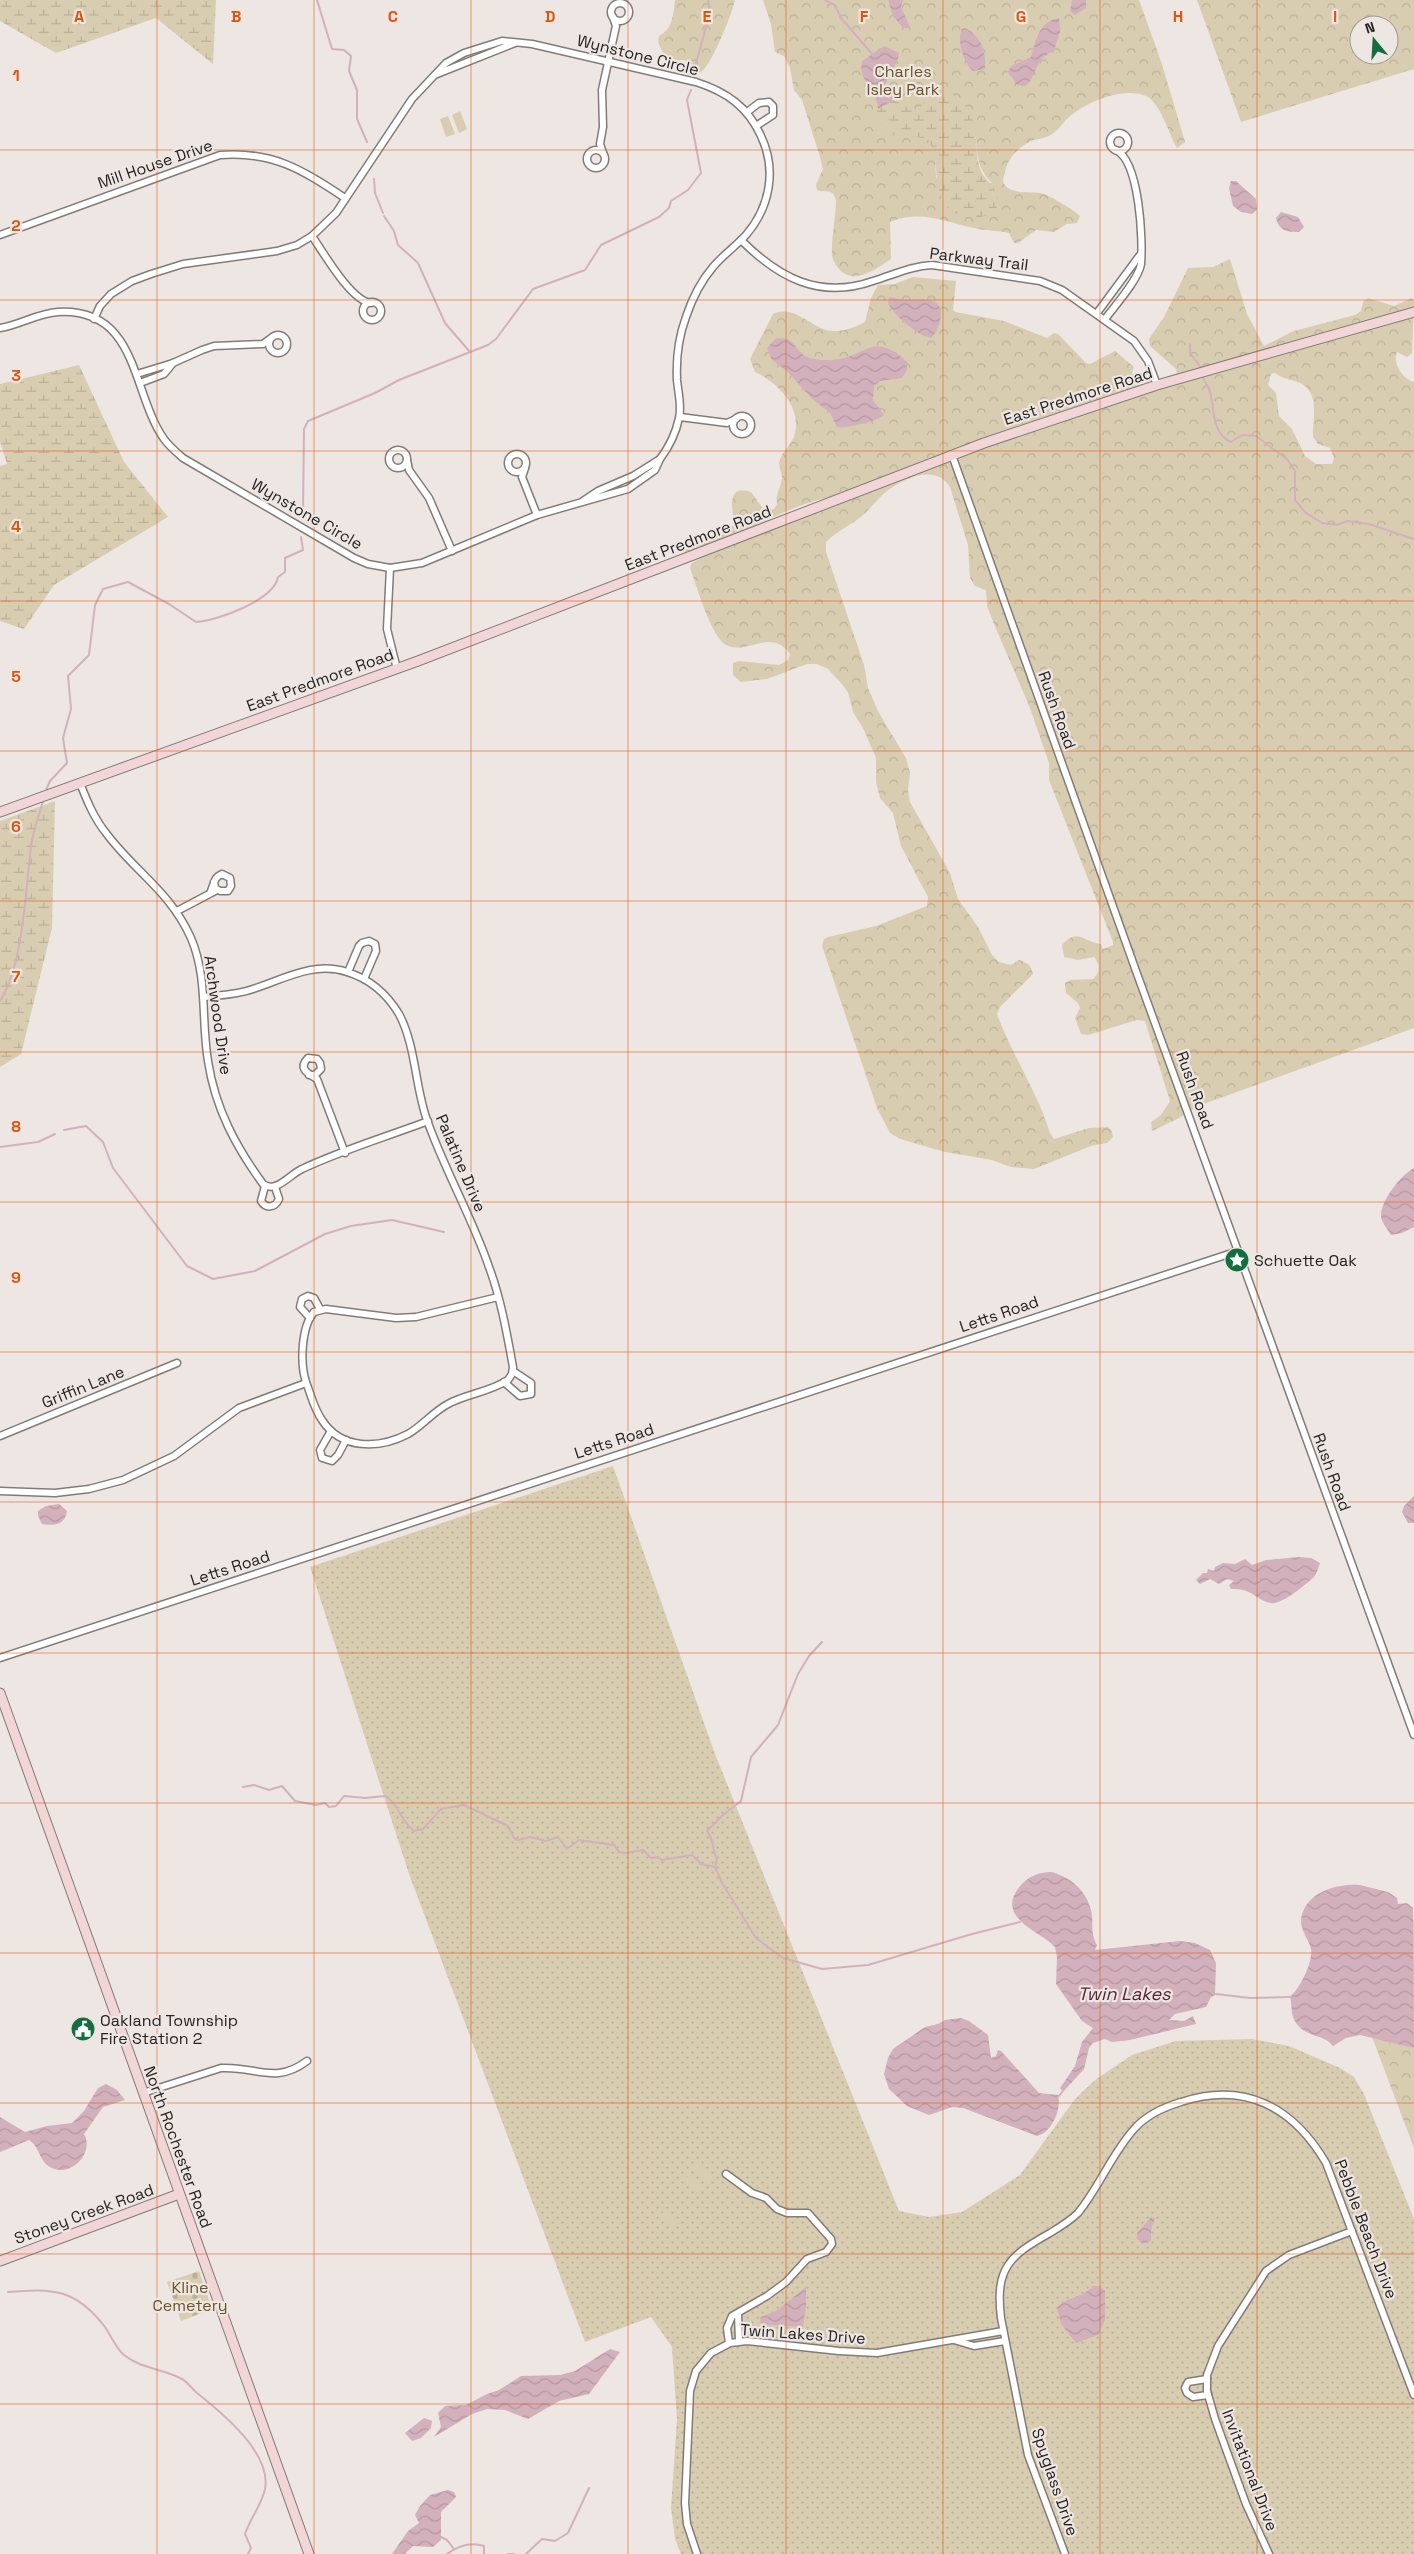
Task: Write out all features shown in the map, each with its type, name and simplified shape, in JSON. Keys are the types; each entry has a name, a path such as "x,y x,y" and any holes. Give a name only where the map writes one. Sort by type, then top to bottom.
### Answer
{"street":[{"path":"600,144 592,151 588,158 589,163 593,167 599,167 604,164 600,144 603,127 602,90 616,26 612,7 622,4 627,7 628,13 616,26"},
{"path":"613,18 623,20"},
{"name":"Wynstone Circle","path":"0,328 54,312 68,312 94,319 119,337 128,352 164,439 183,458 354,558 368,564 390,568 413,566 537,515 583,501 601,498 636,485 655,470 673,436 680,417 677,358 685,318 699,287 712,268 741,240 765,207 769,191 768,156 756,126 747,112 736,101 707,86 541,45 500,41 464,53 446,63 412,99 328,222 312,236 282,250 183,264 132,281 111,294 100,306 94,319"},
{"path":"747,112 762,102 769,102 773,106 773,115 756,126"},
{"path":"1105,319 1125,292 1141,264 1142,227 1136,192 1124,156 1126,138 1122,134 1116,134 1110,142 1112,148 1124,156"},
{"path":"1116,150 1122,150 1126,146"},
{"path":"592,151 603,153"},
{"name":"Mill House Drive","path":"0,235 220,155 240,153 279,160 302,170 345,198"},
{"path":"312,236 339,275 362,300 380,308 380,314 377,318 368,319 364,316 362,300"},
{"name":"Parkway Trail","path":"741,240 757,256 785,276 812,285 831,288 859,285 918,266 932,264 1040,281 1062,290 1097,313 1139,347 1148,361 1157,385"},
{"path":"1097,313 1140,256"},
{"path":"1117,286 1125,292"},
{"path":"363,310 371,303"},
{"name":"East Predmore Road","path":"0,812 397,668 952,455 1157,385 1414,312"},
{"path":"137,374 173,363 189,354 214,346 262,344 280,336 285,339 286,344 284,350 279,352 271,350 262,344"},
{"path":"270,339 271,350"},
{"path":"140,383 164,374 173,363"},
{"path":"680,417 727,422 741,416 746,417 750,421 750,427 741,434 727,422"},
{"path":"734,429 733,424 736,419"},
{"path":"409,470 400,468 390,462 393,452 401,451 406,454 409,470 429,498 452,551"},
{"path":"522,477 526,462 518,454 512,456 509,466 522,477 537,515"},
{"name":"Rush Road","path":"952,455 1136,971 1414,1735"},
{"path":"400,468 407,460"},
{"path":"515,471 525,468"},
{"path":"390,568 387,629 397,668"},
{"name":"Archwood Drive","path":"80,783 90,807 106,834 161,890 177,912 199,961 204,997 208,1062 218,1104 238,1148 265,1186 261,1201 270,1207 279,1200 275,1187"},
{"path":"177,912 211,891 220,892 230,888 232,883 230,878 222,874 217,877 211,891"},
{"path":"214,882 215,888 220,892"},
{"path":"348,972 359,946 362,942 369,941 375,944 376,951 364,979"},
{"name":"Palatine Drive","path":"204,997 252,990 305,971 326,969 348,972 364,979 383,993 402,1022 428,1121 490,1269 498,1297 513,1371"},
{"path":"317,1080 304,1071 303,1065 308,1058 314,1058 319,1061 321,1066 317,1080 345,1153"},
{"path":"309,1075 315,1075 319,1072"},
{"path":"265,1186 275,1187 302,1169 428,1121"},
{"name":"Letts Road","path":"0,1658 1238,1251"},
{"path":"310,1318 300,1307 302,1299 308,1296 314,1298 320,1309"},
{"path":"498,1297 416,1318 396,1318 320,1309 314,1312 310,1318 302,1353 306,1382 316,1411 331,1431 346,1440 369,1445 396,1439 416,1429 452,1402 504,1382 510,1378 513,1371 531,1383 531,1394 520,1396 504,1382"},
{"name":"Griffin Lane","path":"0,1436 177,1363"},
{"path":"0,1491 55,1493 89,1489 123,1480 174,1456 239,1408 306,1382"},
{"path":"331,1431 320,1450 322,1458 332,1461 338,1455 346,1440"},
{"name":"North Rochester Road","path":"0,1693 309,2554"},
{"path":"143,2092 221,2068 234,2067 268,2074 281,2074 297,2069 308,2061"},
{"name":"Pebble Beach Drive","path":"1003,2331 998,2298 1001,2277 1006,2265 1016,2253 1066,2224 1078,2213 1116,2151 1136,2126 1155,2112 1200,2096 1213,2094 1252,2099 1273,2107 1295,2121 1316,2146 1326,2163 1414,2395"},
{"path":"726,2174 752,2193 766,2198 777,2209 787,2212 808,2213 832,2243 826,2252 807,2259 778,2288 729,2320 727,2332 729,2343"},
{"name":"Stoney Creek Road","path":"0,2261 179,2194"},
{"name":"Invitational Drive","path":"1269,2554 1246,2504 1208,2395 1207,2379 1218,2346 1266,2271 1289,2255 1352,2231"},
{"path":"738,2314 739,2341"},
{"name":"Twin Lakes Drive","path":"697,2554 687,2524 685,2503 690,2391 692,2380 699,2366 710,2354 729,2343 739,2341 861,2353 887,2352 1003,2331"},
{"name":"Spyglass Drive","path":"1003,2331 1028,2455 1065,2554"},
{"name":"Twin Lakes Drive","path":"953,2340 974,2346 1006,2341"},
{"name":"Invitational Drive","path":"1207,2379 1188,2382 1185,2388 1187,2393 1193,2397 1208,2395"}],"green space":[{"path":"0,0 216,0 213,64 156,18 56,53 0,21"},
{"path":"675,0 735,0 726,28 715,51 705,69 700,73 692,70 685,60 666,60 658,42 659,36 670,25"},
{"name":"Charles Isley Park","path":"763,0 1139,0 1161,61 1185,142 1177,148 1156,105 1146,96 1137,93 1116,94 1094,101 1075,112 1052,134 1029,142 1019,149 1008,162 1003,178 1004,184 1012,190 1044,194 1073,210 1080,216 1077,223 1067,224 1054,232 1036,230 1018,243 1014,243 1009,233 1000,231 978,229 932,218 901,218 890,222 891,259 865,274 851,276 839,269 833,259 832,242 836,200 831,192 817,190 816,185 823,169 820,157 802,100 794,90 790,68 784,56 775,52 771,24","holes":["976,137 981,167 992,183 936,178 935,157"]},
{"path":"1197,0 1414,0 1414,69 1241,122"},
{"path":"936,81 966,107 972,119 976,133 977,156 981,171 998,198 996,209 991,214 967,217 959,215 947,207 939,190 934,155 928,139 906,135 894,136 875,118 878,109 896,99 912,111 919,110 930,82"},
{"path":"460,111 467,129 459,133 452,115"},
{"path":"448,116 455,134 446,137 440,119"},
{"path":"1230,259 1247,314 1264,346 1294,331 1355,315 1361,311 1363,302 1368,298 1394,306 1412,298 1414,302 1412,353 1407,357 1397,352 1396,361 1402,374 1414,382 1414,1028 1198,1106 1152,1131 1151,1122 1161,1115 1170,1101 1145,1021 1137,1020 1088,1035 1081,1034 1075,1018 1080,1008 1078,1003 1066,993 1065,983 1070,980 1093,979 1097,974 1099,965 1094,957 1078,960 1064,957 1062,945 1072,937 1077,936 1101,944 1103,949 1113,945 1113,942 1049,780 1049,763 1030,708 987,606 986,590 975,586 970,578 968,545 950,487 937,476 929,474 920,475 895,485 884,493 862,516 826,542 826,552 864,665 868,688 879,713 906,758 910,773 908,790 910,802 950,873 958,899 978,927 992,955 999,962 1011,965 1019,960 1027,963 1031,968 1033,974 1000,1007 997,1014 1038,1102 1050,1133 1054,1139 1089,1128 1108,1127 1112,1131 1113,1137 1107,1143 1091,1146 1034,1169 1011,1167 992,1160 945,1152 900,1139 890,1133 877,1108 822,946 824,939 828,937 876,926 927,906 928,897 901,846 893,813 880,798 876,782 876,758 863,728 853,712 848,692 828,669 817,664 807,664 767,679 741,682 733,675 733,663 738,661 779,665 788,660 790,654 782,646 775,643 767,642 734,647 726,645 720,640 700,597 690,568 691,564 699,559 832,498 821,499 789,510 705,548 691,552 682,552 687,541 717,534 734,524 732,500 737,492 751,492 765,511 774,509 777,504 782,478 779,463 781,456 793,439 796,418 793,408 781,390 755,372 750,359 773,314 789,312 827,330 847,329 865,322 871,298 878,285 895,284 913,277 956,281 953,310 955,312 1004,321 1047,338 1054,333 1058,334 1086,363 1090,364 1115,351 1134,367 1132,372 1135,385 1147,384 1177,373 1176,369 1150,346 1149,339 1164,317 1188,268 1213,267","holes":["1275,373 1300,383 1307,387 1311,393 1314,407 1313,437 1318,444 1330,448 1334,458 1332,464 1316,464 1305,456 1292,429 1279,416 1276,393 1268,385 1271,374"]},
{"path":"79,365 124,462 168,517 54,585 24,629 0,621 0,466 7,464 0,442 0,384"},
{"path":"55,801 52,928 21,1054 0,1067 0,821"},
{"path":"613,1466 715,1754 899,2211 929,2217 962,2212 1020,2175 1075,2099 1095,2080 1132,2055 1176,2041 1252,2039 1289,2046 1340,2068 1354,2077 1364,2094 1414,2219 1414,2554 681,2554 675,2539 671,2508 677,2419 672,2347 651,2317 585,2342 409,1874 310,1567"},
{"path":"1414,1920 1414,2148 1338,1947"},
{"path":"698,2163 713,2175 708,2182 693,2170"},
{"path":"690,2174 705,2186 700,2193 684,2181"},
{"path":"665,2210 680,2222 675,2229 659,2217"},
{"name":"Kline Cemetery","path":"199,2271 212,2309 181,2321 167,2282"}],"water":[{"path":"888,0 903,0 901,7 910,27 903,28 893,16"},
{"path":"1072,0 1086,0 1086,8 1075,15 1070,11"},
{"path":"1059,18 1060,32 1054,51 1039,62 1026,86 1017,85 1008,72 1011,66 1031,57 1039,32 1047,23"},
{"path":"965,28 982,45 985,56 985,69 973,71 967,63 960,45 960,34 962,29"},
{"path":"884,46 899,53 897,62 887,78 885,87 896,99 878,109 877,101 862,74 861,68 862,61"},
{"path":"1231,181 1236,181 1256,199 1257,210 1252,214 1241,212 1233,206 1229,188"},
{"path":"1281,212 1298,217 1304,227 1299,232 1287,231 1281,228 1276,218"},
{"path":"889,297 903,300 931,300 936,302 941,312 939,326 933,336 931,338 925,336 906,324 891,308 888,303"},
{"path":"776,338 788,339 805,356 819,360 840,359 868,349 884,347 907,362 907,370 902,378 880,381 874,386 873,400 884,415 862,424 837,427 830,413 812,399 788,372 772,360 767,348"},
{"path":"1414,1168 1414,1227 1402,1233 1391,1235 1381,1217 1384,1204 1392,1189 1403,1176"},
{"path":"1414,1496 1414,1523 1408,1523 1402,1512 1404,1506"},
{"path":"59,1504 67,1511 64,1519 58,1524 42,1524 38,1511 46,1506"},
{"path":"1299,1557 1311,1558 1320,1563 1316,1574 1294,1593 1276,1603 1261,1599 1245,1590 1231,1589 1229,1585 1234,1581 1227,1579 1219,1584 1210,1579 1200,1584 1196,1580 1203,1573 1207,1573 1208,1569 1214,1571 1215,1567 1223,1563 1235,1564 1245,1559 1252,1565 1266,1560"},
{"name":"Twin Lakes","path":"1051,1872 1075,1884 1088,1900 1093,1935 1097,1945 1095,1950 1180,1941 1195,1943 1210,1950 1216,1963 1215,1995 1211,1997 1206,2007 1175,2014 1169,2020 1184,2021 1193,2016 1196,2024 1130,2040 1112,2042 1105,2039 1093,2043 1089,2048 1084,2069 1063,2092 1060,2088 1075,2066 1082,2042 1093,2028 1082,2021 1056,1984 1057,1957 1055,1947 1022,1922 1012,1907 1013,1897 1023,1883 1038,1874"},
{"path":"1360,1885 1388,1892 1397,1898 1398,1904 1407,1903 1413,1908 1414,2048 1360,2035 1346,2038 1333,2046 1324,2039 1302,2029 1293,2017 1290,1997 1298,1988 1305,1975 1311,1955 1310,1945 1301,1925 1303,1911 1314,1897 1322,1892 1341,1886"},
{"path":"961,2018 969,2021 988,2035 991,2058 996,2056 998,2050 1001,2051 1039,2093 1058,2095 1059,2106 1055,2119 1042,2134 1037,2136 963,2108 952,2107 929,2115 907,2106 889,2089 884,2074 888,2058 893,2049 925,2027 945,2020"},
{"path":"106,2084 117,2090 125,2100 103,2107 84,2134 87,2141 83,2156 72,2167 58,2170 50,2167 29,2140 0,2152 0,2117 25,2132 47,2126 72,2123 84,2111 98,2088"},
{"path":"1151,2217 1155,2218 1151,2229 1151,2240 1147,2243 1142,2243 1137,2239 1137,2233"},
{"path":"1093,2286 1100,2286 1105,2291 1105,2320 1098,2335 1076,2343 1061,2324 1057,2308 1065,2301 1084,2293"},
{"path":"806,2287 803,2327 766,2325 760,2322 761,2317 776,2311"},
{"path":"610,2349 620,2352 589,2394 559,2401 528,2419 505,2410 487,2409 472,2414 434,2437 441,2427 438,2413 445,2406 466,2405 499,2390 521,2376 560,2375 575,2371"},
{"path":"424,2418 432,2421 431,2428 421,2438 412,2441 405,2433"},
{"path":"448,2490 454,2492 456,2497 441,2512 441,2540 433,2547 413,2546 405,2554 392,2554 408,2531 419,2523 415,2515 420,2506 430,2495"}],"waterway":[{"path":"317,0 332,49 344,50 351,56 349,71 357,90 357,119 367,142"},
{"path":"693,74 710,13 708,0"},
{"path":"825,0 835,5 841,18 873,55"},
{"path":"303,513 304,429 308,421 375,393 399,380 488,345 496,339 533,289 585,270 601,245 659,217 669,208 671,201 688,190 701,173 687,100 691,90"},
{"path":"374,179 375,193 383,213"},
{"path":"384,216 394,231 398,245 418,263 445,323 470,352"},
{"path":"1190,344 1190,353 1202,369"},
{"path":"1203,377 1210,392 1215,420 1220,433 1231,442 1242,435 1256,436 1287,459 1295,471 1295,500 1306,513 1322,523 1337,525 1347,521 1369,524 1414,539"},
{"path":"46,790 50,781 67,763 63,738 71,709 68,676 89,655 95,605 103,589 128,582 169,604 196,622 217,618 243,608 266,594 278,577 285,572 285,558 303,550 301,537"},
{"path":"0,1001 8,986 19,948 32,840 43,801"},
{"path":"64,1130 86,1126 103,1142 113,1168 187,1266 213,1279 255,1271 325,1234 351,1226 392,1220 444,1232"},
{"path":"0,1147 38,1142 55,1134"},
{"path":"822,1642 809,1656 798,1674 778,1725 751,1757 741,1801 707,1831 711,1837 717,1859 715,1867 722,1883 756,1938 783,1958 822,1969 868,1965 972,1934 1020,1922"},
{"path":"243,1787 254,1785 269,1790 282,1786 295,1801 316,1805 325,1803 329,1807 336,1806 344,1796 365,1798 385,1796 390,1799 406,1823 414,1831 423,1829 441,1809 464,1805 508,1826 514,1838 518,1840 530,1837 546,1841 558,1837 567,1849 579,1840 614,1845 619,1852 626,1853 643,1850 651,1858 658,1857 662,1860 692,1855 701,1864 715,1867"},
{"path":"1216,1994 1250,1998 1290,1997"},
{"path":"1059,2096 1062,2092"},
{"path":"8,2292 51,2291 73,2298 94,2314 124,2355 144,2366 182,2379 243,2435 261,2461 265,2475 263,2495 245,2534 251,2548 248,2554"},
{"path":"526,2554 542,2539 555,2541 568,2533 589,2488"},
{"path":"441,2537 447,2540 454,2549"},
{"path":"447,2554 460,2547 474,2544 484,2546 484,2554"},
{"path":"508,2554 514,2554"}],"place":[{"name":"Schuette Oak","path":"1237,1260"},
{"name":"Oakland Township Fire Station 2","path":"83,2029"}]}
